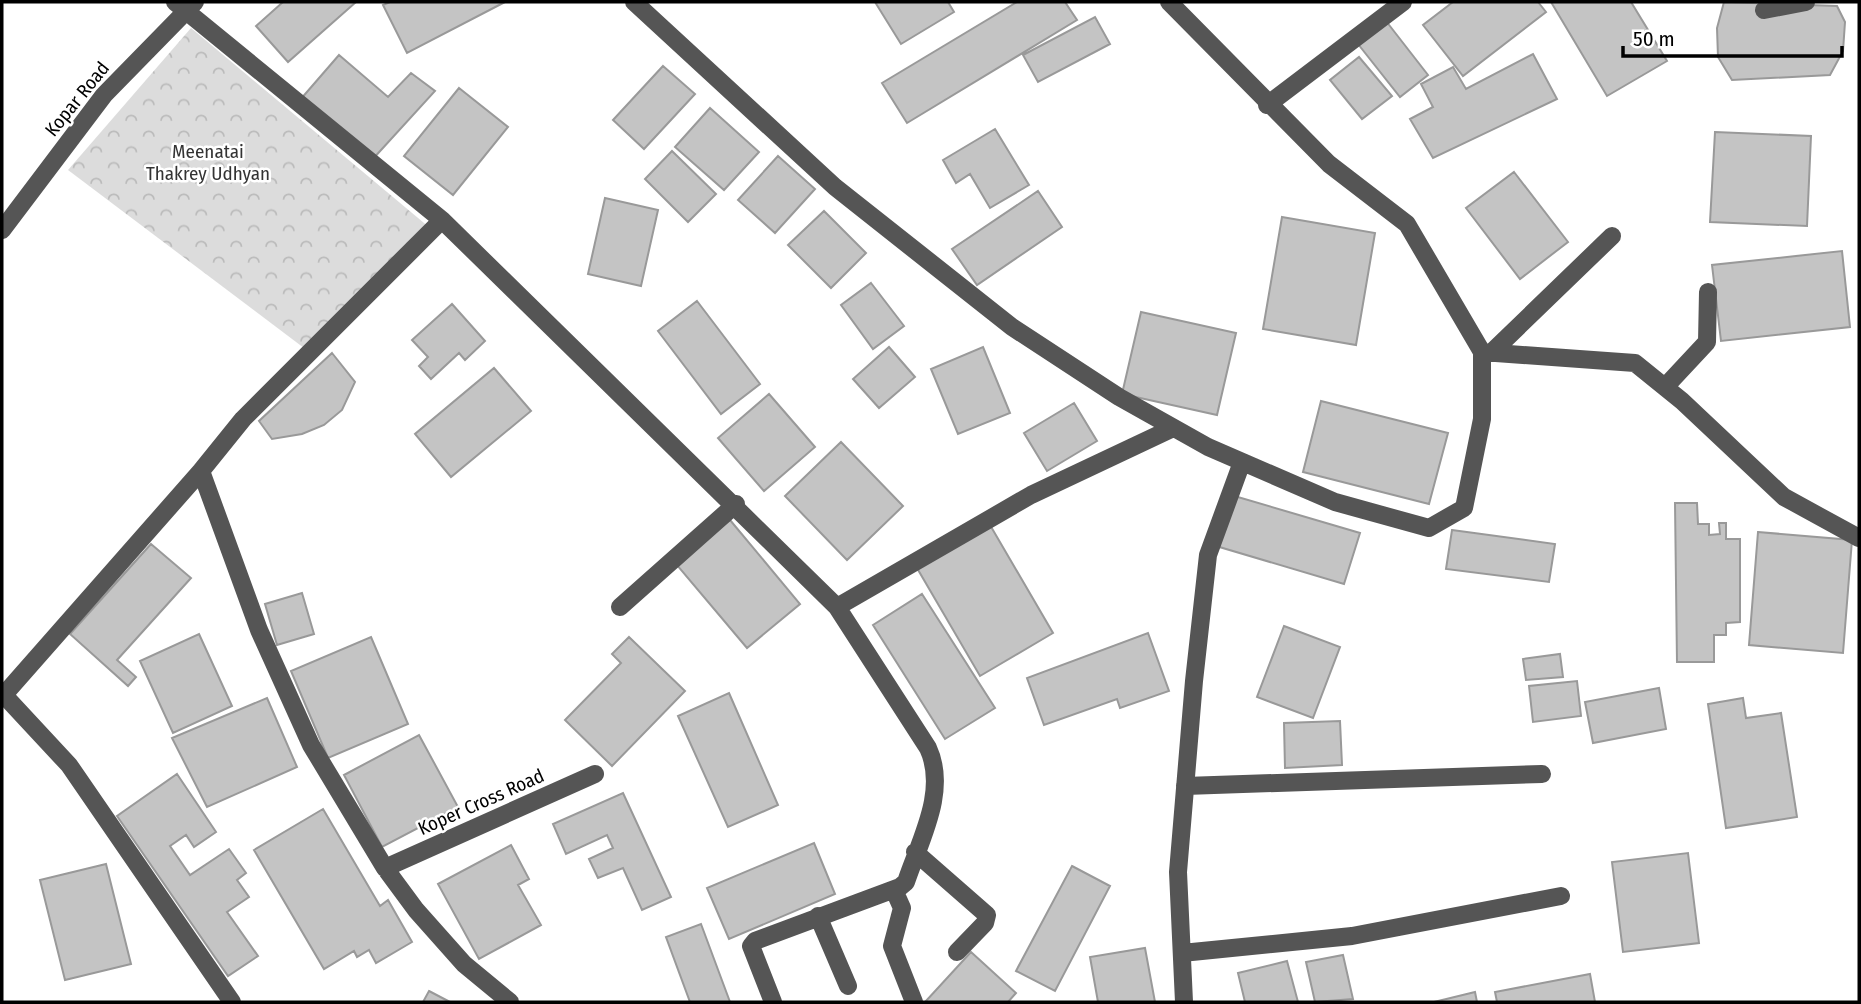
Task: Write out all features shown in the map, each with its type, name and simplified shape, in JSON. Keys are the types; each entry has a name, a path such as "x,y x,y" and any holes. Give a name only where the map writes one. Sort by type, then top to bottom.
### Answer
{"street":[{"path":"634,2 835,187 1012,327 1119,397 1173,428 1242,462 1335,502 1429,528 1464,508 1482,419 1486,352 1407,225 1329,164 1296,129 1267,105 1169,2"},
{"path":"1267,105 1403,2"},
{"path":"1764,10 1806,2"},
{"path":"185,5 442,220 736,504 837,607 934,762 934,797 906,881 894,890 818,916 755,941 751,946 773,1002"},
{"name":"Kopar Road","path":"2,230 104,95 185,5"},
{"path":"232,1002 69,765 3,696 201,471 243,419 442,220"},
{"path":"1486,352 1612,236"},
{"path":"1665,387 1707,342 1708,292"},
{"path":"1486,352 1635,362 1784,497 1859,538"},
{"path":"837,607 1031,495 1173,428"},
{"path":"1184,1002 1178,872 1208,555 1242,462"},
{"path":"201,471 259,630 311,746 385,868 416,909 464,964 510,1002"},
{"path":"620,607 736,504"},
{"name":"Koper Cross Road","path":"385,868 595,774"},
{"path":"1185,786 1542,774"},
{"path":"915,852 987,915 985,923 957,952"},
{"path":"894,890 902,908 892,946 914,1002"},
{"path":"1182,953 1352,936 1561,897"},
{"path":"818,916 848,986"}],"green space":[{"name":"Meenatai Thakrey Udhyan","path":"191,28 430,228 304,348 68,170"}],"building":[{"path":"283,2 356,2 288,62 256,26"},
{"path":"390,2 505,2 407,53 383,5"},
{"path":"875,2 948,2 954,12 901,44"},
{"path":"1017,2 1065,2 1077,20 907,123 882,83"},
{"path":"1453,2 1538,2 1546,12 1463,76 1423,25"},
{"path":"1551,2 1631,2 1667,61 1607,96"},
{"path":"1724,2 1837,6 1845,22 1843,51 1830,75 1732,80 1718,57 1717,28"},
{"path":"1095,17 1110,44 1038,82 1023,55"},
{"path":"1386,21 1428,75 1400,97 1358,44"},
{"path":"1533,54 1557,99 1433,158 1410,119 1433,107 1421,84 1453,67 1466,89"},
{"path":"339,55 388,97 411,73 435,91 371,161 300,100"},
{"path":"1359,57 1392,96 1362,119 1330,80"},
{"path":"663,66 695,94 644,149 613,120"},
{"path":"459,88 508,127 453,195 404,156"},
{"path":"710,108 759,152 724,190 675,147"},
{"path":"995,129 1029,185 990,208 970,174 956,183 943,160"},
{"path":"1715,132 1811,136 1807,226 1710,222"},
{"path":"672,151 716,194 688,222 645,179"},
{"path":"778,156 815,189 775,233 738,200"},
{"path":"1514,172 1568,242 1520,279 1466,208"},
{"path":"1038,191 1062,227 977,285 952,249"},
{"path":"605,198 658,210 641,286 588,274"},
{"path":"824,211 866,253 831,288 788,245"},
{"path":"1282,217 1375,233 1356,345 1263,329"},
{"path":"1842,251 1850,327 1721,341 1712,265"},
{"path":"871,283 904,326 873,349 841,305"},
{"path":"697,301 760,384 721,414 658,331"},
{"path":"452,304 485,341 465,360 459,353 431,379 419,366 428,357 412,340"},
{"path":"1141,312 1236,333 1217,415 1122,394"},
{"path":"889,347 915,377 879,408 853,379"},
{"path":"983,347 1010,413 958,434 931,369"},
{"path":"332,353 355,382 342,410 324,425 302,434 272,439 259,421"},
{"path":"494,368 531,411 451,477 415,434"},
{"path":"769,394 815,447 764,491 718,438"},
{"path":"1321,401 1448,433 1429,504 1303,472"},
{"path":"1074,403 1097,441 1047,471 1024,433"},
{"path":"841,442 903,506 847,560 785,496"},
{"path":"1231,495 1360,533 1344,584 1216,546"},
{"path":"1675,503 1697,503 1698,524 1709,524 1709,535 1720,534 1719,523 1726,523 1726,539 1740,539 1740,622 1726,623 1726,635 1714,635 1714,662 1677,662"},
{"path":"730,520 800,604 747,648 676,564"},
{"path":"990,525 1053,633 980,676 917,568"},
{"path":"1452,530 1555,544 1549,582 1446,569"},
{"path":"1758,532 1852,540 1843,653 1749,645"},
{"path":"151,544 191,578 117,660 136,677 128,686 70,634"},
{"path":"302,593 314,634 277,645 265,604"},
{"path":"922,594 995,708 945,739 873,625"},
{"path":"1284,626 1340,647 1313,718 1257,697"},
{"path":"1148,633 1169,691 1120,708 1117,699 1044,725 1027,678"},
{"path":"199,634 232,706 173,733 140,661"},
{"path":"371,637 408,724 328,758 291,671"},
{"path":"629,637 685,691 612,766 565,720 621,663 612,654"},
{"path":"1560,654 1563,677 1526,680 1523,659"},
{"path":"1577,681 1581,716 1533,722 1529,686"},
{"path":"1659,688 1666,729 1593,743 1585,702"},
{"path":"729,693 778,805 728,827 678,716"},
{"path":"267,698 297,767 207,807 172,738"},
{"path":"1743,698 1746,718 1781,713 1797,817 1726,828 1708,704"},
{"path":"1340,721 1342,765 1285,768 1284,723"},
{"path":"419,735 458,807 382,847 344,775"},
{"path":"177,774 216,832 194,847 186,835 170,846 190,875 229,849 246,873 237,880 249,897 227,912 258,956 228,976 117,816"},
{"path":"623,793 671,897 642,910 623,868 598,878 589,859 613,848 607,835 566,854 553,824"},
{"path":"323,809 380,906 388,900 412,942 376,963 369,950 357,957 354,951 324,969 254,850"},
{"path":"814,843 835,894 729,939 707,888"},
{"path":"511,845 529,879 518,885 541,925 479,959 438,884"},
{"path":"1688,853 1699,943 1623,952 1612,862"},
{"path":"106,864 131,964 65,980 40,880"},
{"path":"1072,866 1110,886 1055,991 1016,971"},
{"path":"701,924 730,1002 690,1002 666,937"},
{"path":"1145,948 1155,1002 1098,1002 1090,957"},
{"path":"971,952 1016,993 1008,1002 925,1002"},
{"path":"1343,955 1353,999 1315,1002 1306,962"},
{"path":"1287,961 1298,1002 1245,1002 1238,973"},
{"path":"1590,974 1595,1002 1497,1002 1495,992"},
{"path":"429,991 450,1002 423,1002"},
{"path":"1475,992 1477,1002 1434,1002"}]}
